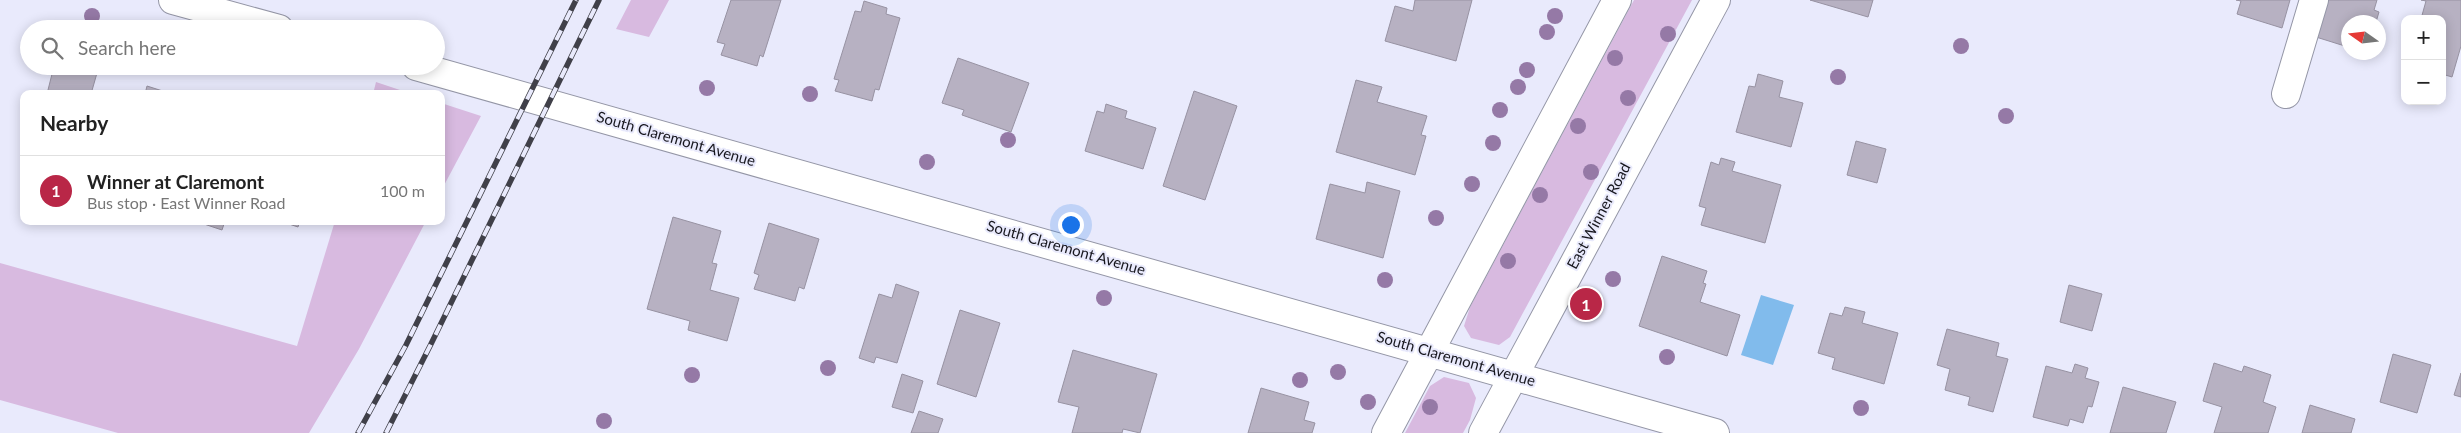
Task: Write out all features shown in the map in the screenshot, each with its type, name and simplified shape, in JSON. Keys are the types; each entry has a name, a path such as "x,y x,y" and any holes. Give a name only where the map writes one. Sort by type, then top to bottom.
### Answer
{"street":[{"path":"173,0 246,20"},
{"path":"1386,433 1617,0"},
{"name":"East Winner Road","path":"1483,433 1716,0"},
{"path":"2286,94 2314,0"},
{"name":"South Claremont Avenue","path":"445,74 1429,350 1715,433"}],"shaded area":[{"path":"631,0 669,0 649,37 616,29"},
{"path":"1634,0 1692,0 1510,337 1499,345 1471,338 1464,326 1470,307"},
{"path":"376,82 400,90 374,90"},
{"path":"445,104 481,116 445,184"},
{"path":"334,225 424,225 359,349 309,433 118,433 0,400 0,263 297,346"},
{"path":"1444,377 1469,383 1476,398 1470,420 1463,433 1405,433 1430,386"}],"water":[{"path":"1761,295 1794,305 1773,365 1741,355"}],"building":[{"path":"731,0 781,0 763,57 760,55 757,66 721,55 725,44 717,42"},
{"path":"1415,0 1472,0 1456,61 1385,41 1395,6 1413,11"},
{"path":"1810,0 1873,0 1868,17"},
{"path":"2236,0 2290,0 2282,28 2237,14 2241,1"},
{"path":"2328,0 2377,0 2374,10 2379,12 2378,15 2341,15 2341,45 2316,37"},
{"path":"2421,0 2461,0 2461,46 2452,77 2446,75 2446,15 2422,15 2426,1"},
{"path":"864,1 887,8 886,14 900,18 879,90 875,89 872,101 835,91 839,80 834,79 855,11 861,12"},
{"path":"958,58 1029,83 1011,132 962,115 964,110 942,103"},
{"path":"1758,74 1783,81 1779,97 1803,103 1791,147 1736,132 1749,86 1755,87"},
{"path":"52,75 96,75 92,90 48,90"},
{"path":"1356,80 1382,87 1377,102 1427,116 1421,135 1426,136 1415,175 1336,152"},
{"path":"147,86 160,90 146,90"},
{"path":"1194,91 1237,106 1205,200 1163,186"},
{"path":"1106,104 1127,111 1125,118 1156,128 1143,169 1085,151 1097,111 1104,113"},
{"path":"1856,141 1886,149 1877,183 1847,175"},
{"path":"1721,158 1735,162 1732,171 1781,185 1765,243 1701,225 1706,208 1699,206 1711,162 1719,165"},
{"path":"1367,182 1400,191 1383,258 1316,239 1330,184 1365,193"},
{"path":"673,217 721,231 712,263 717,264 710,290 739,298 727,341 688,330 690,321 647,309"},
{"path":"769,223 819,239 804,289 799,287 795,301 754,289 759,275 754,273"},
{"path":"207,225 224,225 222,230"},
{"path":"1662,256 1707,271 1703,283 1706,284 1700,302 1740,315 1727,356 1639,326"},
{"path":"896,284 919,292 897,363 876,357 874,363 859,358 879,294 892,298"},
{"path":"2069,285 2102,294 2092,331 2060,322"},
{"path":"1845,307 1865,312 1862,323 1898,333 1884,384 1832,369 1835,358 1818,353 1830,313 1842,316"},
{"path":"960,310 1000,323 976,397 937,384"},
{"path":"1947,329 1999,343 1996,356 2008,359 1993,412 1968,405 1970,397 1945,390 1950,369 1937,365"},
{"path":"1073,350 1157,374 1140,433 1123,429 1122,433 1072,433 1079,407 1058,402"},
{"path":"2393,354 2431,365 2417,413 2380,402"},
{"path":"2214,363 2242,372 2244,366 2271,375 2263,402 2276,407 2268,433 2214,433 2222,407 2203,401"},
{"path":"2075,364 2088,368 2085,378 2099,382 2092,407 2088,406 2083,423 2070,419 2068,426 2033,417 2046,366 2072,373"},
{"path":"2461,373 2461,397 2454,395"},
{"path":"902,374 923,381 913,413 892,407"},
{"path":"2123,387 2176,402 2166,433 2110,433"},
{"path":"1261,388 1309,402 1304,420 1315,423 1312,433 1248,433"},
{"path":"2310,405 2355,419 2351,433 2302,433"},
{"path":"919,411 943,419 938,433 911,433"}],"railway":[{"path":"358,433 406,345 576,0"},
{"path":"386,433 599,0"}],"place":[{"name":"Winner at Claremont","path":"1586,304"}]}
